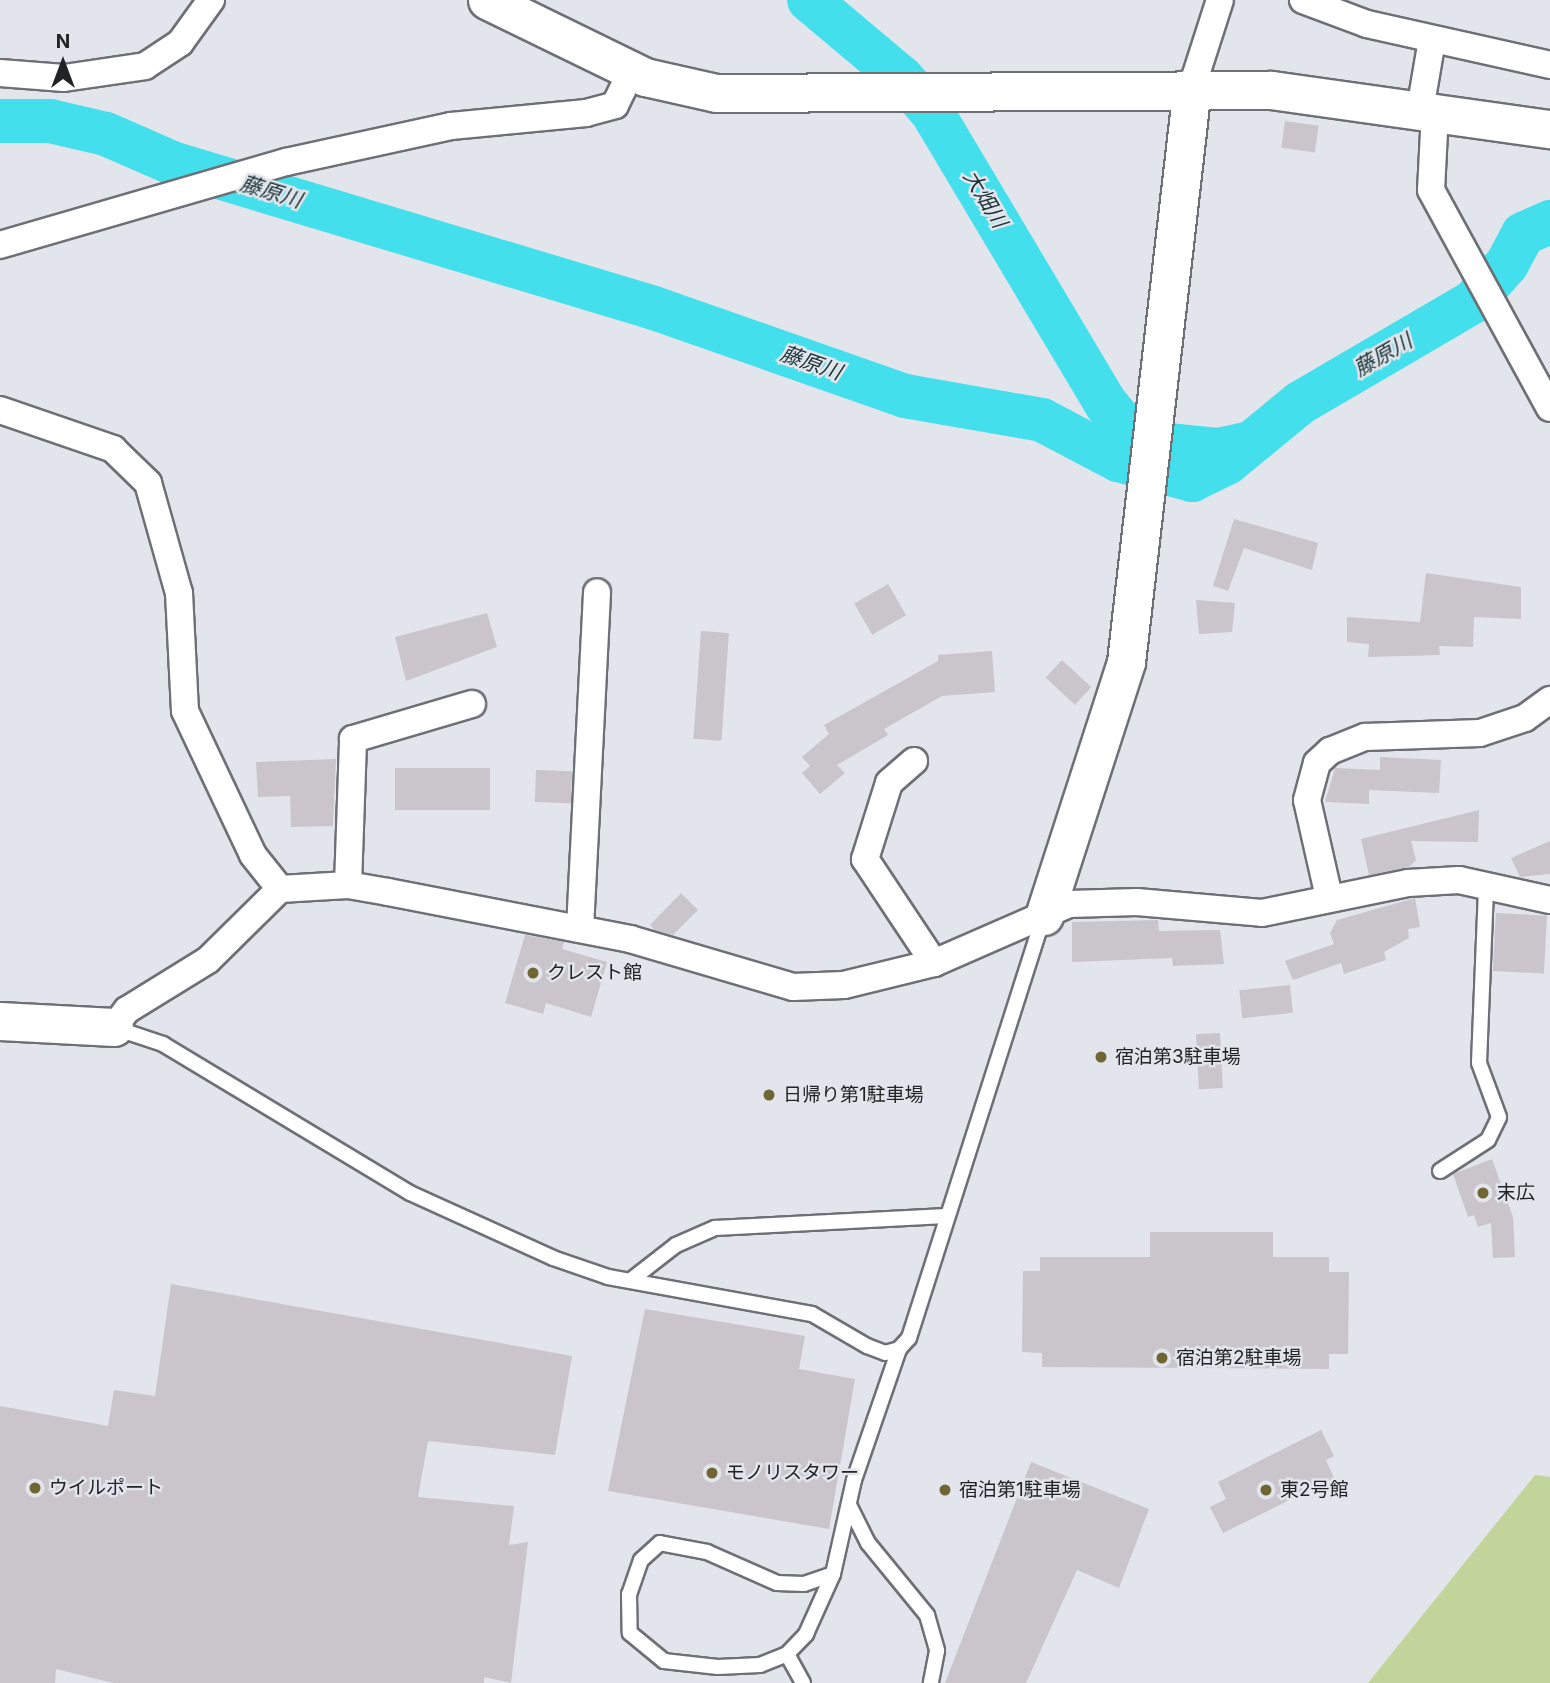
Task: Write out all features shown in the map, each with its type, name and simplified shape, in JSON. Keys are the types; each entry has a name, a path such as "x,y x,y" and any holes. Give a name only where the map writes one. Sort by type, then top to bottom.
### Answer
{"street":[{"path":"0,73 64,78 145,66 180,43 211,0"},
{"path":"487,0 632,71 716,93 1192,87 1271,90 1550,129"},
{"path":"1044,915 1126,662 1192,87 1220,0"},
{"path":"1303,0 1432,40 1550,65"},
{"path":"1432,40 1427,111 1431,190 1465,260 1550,408"},
{"path":"0,246 160,196 286,162 451,126 586,113 615,105 632,71"},
{"path":"0,410 113,449 148,482 179,593 185,711 253,855 280,889"},
{"path":"580,929 597,592"},
{"path":"1329,897 1307,800 1317,763 1330,751 1365,737 1480,733 1525,718 1550,700"},
{"path":"348,885 353,739 472,704"},
{"path":"914,761 889,783 865,859 934,963"},
{"path":"0,1021 114,1027 127,1010 208,960 280,889 348,885 580,929 793,987 844,985 934,963 1069,904 1105,902 1262,913 1329,897 1408,883 1486,885 1550,900"}],"lane":[{"path":"1440,1171 1488,1140 1499,1116 1479,1063 1486,885"},
{"path":"833,1574 804,1584 777,1583 707,1552 660,1544 641,1560 626,1606 630,1633 640,1648 664,1661 718,1667 760,1665 787,1654 806,1634 833,1574 850,1507 899,1349 909,1338 1044,915"},
{"path":"114,1027 163,1044 410,1193 574,1266 631,1280 812,1314 885,1353 899,1349"},
{"path":"631,1280 677,1245 715,1228 946,1216"},
{"path":"850,1507 868,1543 927,1615 937,1651 931,1683"},
{"path":"787,1654 803,1683"}],"green space":[{"path":"1535,1475 1550,1477 1550,1683 1368,1683"}],"building":[{"path":"1285,121 1319,126 1315,152 1281,148"},
{"path":"1234,519 1318,543 1312,570 1244,548 1228,591 1213,586"},
{"path":"1426,573 1521,587 1521,619 1474,617 1473,647 1439,646 1440,655 1368,657 1369,644 1347,642 1347,617 1420,622"},
{"path":"888,584 906,615 872,635 854,604"},
{"path":"1196,600 1235,603 1232,632 1199,634"},
{"path":"487,613 497,647 406,681 395,637"},
{"path":"701,631 729,633 721,741 693,739"},
{"path":"992,651 995,692 942,696 884,729 888,735 837,765 845,773 820,794 802,773 810,766 802,757 829,734 824,725 938,661 938,655"},
{"path":"1062,660 1091,687 1075,705 1046,678"},
{"path":"1380,757 1441,760 1439,793 1369,790 1369,804 1325,802 1335,768 1380,770"},
{"path":"336,759 333,826 291,827 290,796 258,797 256,762"},
{"path":"395,768 490,768 490,810 395,810"},
{"path":"536,770 572,771 571,803 535,802"},
{"path":"1479,810 1478,842 1411,841 1416,860 1409,867 1369,875 1361,839"},
{"path":"1550,841 1550,874 1520,877 1511,858"},
{"path":"681,893 698,910 673,935 655,930 650,925"},
{"path":"1415,898 1420,927 1408,929 1409,938 1384,952 1386,960 1344,974 1341,963 1293,980 1285,961 1334,944 1330,933 1337,920"},
{"path":"1496,913 1547,916 1544,974 1493,971"},
{"path":"1158,920 1159,931 1220,930 1224,964 1173,966 1172,958 1072,962 1072,922"},
{"path":"525,935 564,942 562,949 607,962 591,1017 546,1003 543,1014 505,1003"},
{"path":"1290,985 1293,1013 1242,1018 1239,990"},
{"path":"1220,1033 1223,1088 1199,1089 1196,1034"},
{"path":"1492,1159 1513,1217 1515,1257 1493,1258 1491,1223 1478,1227 1474,1215 1468,1217 1453,1174"},
{"path":"1150,1232 1273,1232 1273,1257 1329,1257 1329,1272 1349,1272 1348,1354 1329,1354 1329,1369 1042,1367 1042,1353 1022,1352 1023,1271 1040,1271 1040,1257 1150,1257"},
{"path":"171,1284 572,1356 555,1455 428,1441 418,1497 514,1506 509,1545 528,1542 511,1683 484,1677 484,1683 113,1683 56,1669 55,1683 0,1683 0,1406 108,1426 114,1390 155,1396"},
{"name":"モノリスタワー","path":"645,1309 805,1336 799,1369 855,1379 829,1529 608,1491"},
{"name":"東2号館","path":"1321,1430 1334,1456 1326,1460 1334,1478 1223,1533 1210,1507 1226,1499 1218,1482"},
{"path":"1031,1462 1149,1509 1119,1588 1077,1570 1026,1683 945,1683"}],"waterway":[{"name":"大畑川","path":"809,0 902,78 932,112 1107,405 1138,442 1218,450 1246,444"},
{"name":"藤原川","path":"0,121 50,121 106,134 172,163 654,308 905,396 1042,420 1118,460 1192,480 1227,463 1300,403 1473,302 1507,264 1523,234 1550,222"}],"place":[{"name":"クレスト館","path":"533,973"},
{"name":"宿泊第3駐車場","path":"1101,1057"},
{"name":"日帰り第1駐車場","path":"769,1095"},
{"name":"末広","path":"1483,1193"},
{"name":"宿泊第2駐車場","path":"1162,1358"},
{"name":"モノリスタワー","path":"712,1473"},
{"name":"ウイルポート","path":"35,1488"},
{"name":"宿泊第1駐車場","path":"945,1490"},
{"name":"東2号館","path":"1266,1490"}]}
